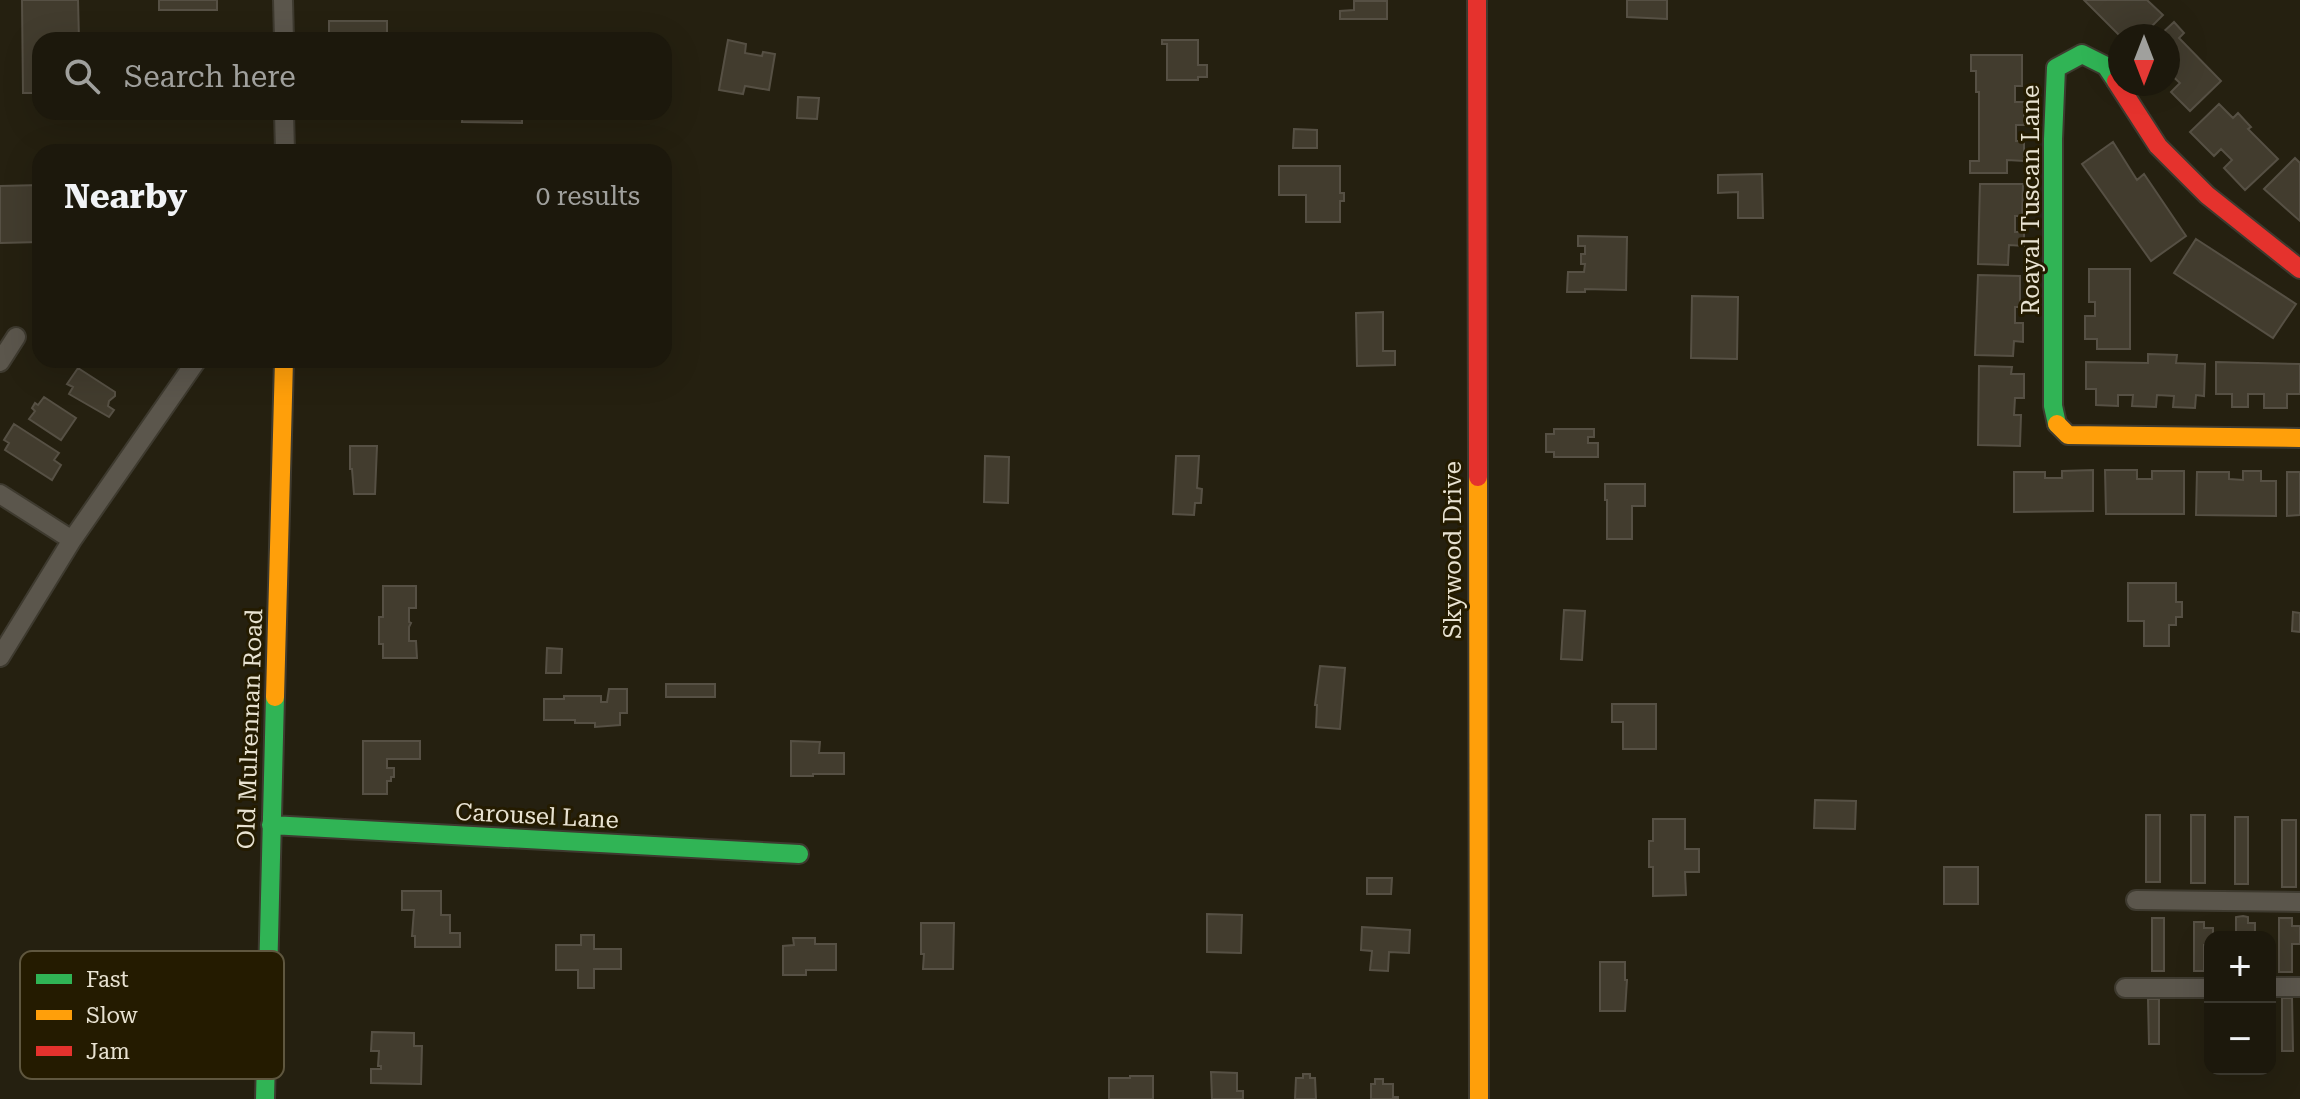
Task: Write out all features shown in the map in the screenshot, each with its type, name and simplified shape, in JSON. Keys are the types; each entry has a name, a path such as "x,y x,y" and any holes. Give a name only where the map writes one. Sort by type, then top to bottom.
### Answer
{"street":[{"path":"283,0 284,32"},
{"name":"Skywood Drive","path":"1477,0 1479,1099"},
{"name":"Roayal Tuscan Lane","path":"2300,269 2207,195 2158,146 2106,66 2082,54 2056,68 2053,406 2057,425 2068,435 2300,438"},
{"path":"284,120 285,144"},
{"path":"0,362 16,337"},
{"path":"0,657 72,540 191,368"},
{"name":"Old Mulrennan Road","path":"268,951 284,368"},
{"path":"0,494 72,540"},
{"name":"Carousel Lane","path":"271,825 799,854"},
{"path":"2136,900 2300,902"},
{"path":"2276,987 2300,987"},
{"path":"2125,988 2204,988"},
{"name":"Old Mulrennan Road","path":"265,1079 265,1099"}],"building":[{"path":"22,0 78,0 79,32 32,32 32,93 23,93"},
{"path":"159,0 217,0 217,10 159,10"},
{"path":"1627,0 1667,0 1667,19 1627,17"},
{"path":"2084,0 2147,0 2163,15 2154,24 2108,24"},
{"path":"1354,1 1387,1 1387,19 1340,19 1340,11 1354,10"},
{"path":"329,21 387,21 387,32 329,32"},
{"path":"2180,39 2221,81 2190,111 2175,96 2180,96"},
{"path":"728,40 746,44 745,53 762,56 763,52 775,54 769,90 745,86 743,94 719,90"},
{"path":"1162,40 1198,40 1198,65 1207,65 1207,77 1167,80 1167,44 1162,44"},
{"path":"1971,55 2022,55 2022,86 2015,86 2015,102 2024,102 2024,125 2016,125 2016,141 2024,141 2024,161 2007,160 2007,173 1970,173 1970,161 1979,161 1979,92 1976,92 1976,71 1971,71"},
{"path":"798,97 819,98 817,119 797,118"},
{"path":"2219,104 2233,118 2238,113 2251,127 2248,129 2278,159 2245,190 2224,168 2232,160 2221,149 2214,156 2190,132"},
{"path":"462,120 522,120 522,123"},
{"path":"1294,129 1317,130 1317,148 1293,148"},
{"path":"2113,142 2137,180 2144,174 2186,236 2151,261 2082,164"},
{"path":"2295,158 2300,163 2300,221 2264,189"},
{"path":"1279,166 1340,166 1340,193 1344,193 1344,201 1340,201 1340,222 1306,222 1306,195 1279,195"},
{"path":"1762,174 1763,218 1738,218 1738,192 1718,193 1718,175"},
{"path":"1980,184 2023,184 2022,216 2015,216 2015,232 2024,232 2024,246 2009,245 2008,265 1978,264"},
{"path":"32,185 32,242 0,243 0,186"},
{"path":"1578,236 1627,237 1626,290 1567,292 1568,272 1584,272 1581,254 1585,254 1585,246 1578,246"},
{"path":"2196,239 2296,304 2273,338 2174,273"},
{"path":"2089,269 2130,269 2130,349 2097,349 2097,339 2085,339 2085,316 2095,316 2095,302 2089,302"},
{"path":"1978,275 2020,276 2020,307 2015,307 2015,323 2023,323 2023,342 2014,341 2013,356 1975,355"},
{"path":"1692,296 1738,297 1737,359 1691,358"},
{"path":"1383,312 1383,351 1395,351 1395,365 1357,366 1356,313"},
{"path":"2148,354 2177,355 2176,363 2205,364 2204,396 2196,395 2195,408 2173,407 2174,396 2157,395 2156,407 2132,406 2133,395 2118,395 2118,406 2096,405 2096,389 2086,389 2086,362 2148,363"},
{"path":"2216,362 2300,364 2300,394 2287,394 2287,408 2264,408 2264,394 2248,394 2248,407 2232,407 2232,394 2216,394"},
{"path":"1979,366 2012,367 2011,374 2024,374 2024,398 2015,398 2014,415 2021,415 2020,446 1978,445"},
{"path":"78,368 115,392 109,401 108,406 114,410 109,417 69,394 73,387 67,384"},
{"path":"44,397 76,418 61,440 29,419 35,411 32,408 35,403 38,405"},
{"path":"14,424 59,453 54,460 61,465 52,480 5,450 9,443 4,440"},
{"path":"1554,429 1594,429 1594,437 1588,437 1588,443 1598,443 1598,457 1554,457 1554,452 1546,452 1546,434 1554,434"},
{"path":"350,446 377,446 375,494 354,494"},
{"path":"985,456 1009,457 1008,503 984,502"},
{"path":"1176,456 1199,456 1197,488 1202,489 1201,503 1195,503 1194,515 1173,514"},
{"path":"2093,470 2093,511 2014,512 2014,472 2045,472 2045,478 2062,478 2062,471"},
{"path":"2105,470 2137,470 2137,479 2152,479 2152,471 2184,471 2184,514 2106,514"},
{"path":"2243,471 2261,471 2261,481 2276,481 2276,516 2196,515 2197,472 2229,472 2229,479 2243,480"},
{"path":"2287,472 2300,472 2300,515 2287,516"},
{"path":"1605,484 1645,484 1645,506 1632,506 1632,539 1607,539"},
{"path":"2128,583 2176,583 2176,602 2182,602 2182,617 2176,617 2176,625 2169,625 2169,646 2144,646 2144,621 2128,621"},
{"path":"383,586 416,586 416,608 409,608 409,641 416,641 417,658 383,658 383,644 379,644 379,617 383,617"},
{"path":"1564,610 1585,611 1582,660 1561,659"},
{"path":"2293,612 2300,613 2300,632 2292,631"},
{"path":"547,648 562,649 561,673 546,673"},
{"path":"1320,666 1345,668 1340,729 1316,727 1315,705"},
{"path":"666,684 715,684 715,697 666,697"},
{"path":"609,689 627,689 627,713 620,713 620,725 595,727 595,723 575,723 575,720 544,720 544,699 601,696 601,702 607,702"},
{"path":"1612,704 1656,704 1656,749 1623,749 1623,722 1612,722"},
{"path":"363,741 420,741 420,759 387,759 387,768 394,768 394,777 387,781 387,794 363,794"},
{"path":"791,741 820,742 819,753 844,753 844,774 791,776"},
{"path":"1815,800 1856,801 1855,829 1814,828"},
{"path":"2146,815 2160,815 2160,882 2146,882"},
{"path":"2191,815 2205,815 2205,883 2191,883"},
{"path":"2235,817 2248,817 2248,884 2235,884"},
{"path":"1653,819 1685,819 1685,849 1699,849 1699,872 1685,872 1686,895 1653,896 1649,841 1653,841"},
{"path":"2282,820 2296,820 2296,887 2282,887"},
{"path":"1944,867 1978,867 1978,904 1944,904"},
{"path":"1367,878 1392,878 1391,894 1367,894"},
{"path":"402,891 441,891 441,915 450,915 450,933 460,933 460,947 415,947 415,936 412,936 414,910 402,910"},
{"path":"1207,914 1242,915 1241,953 1207,952"},
{"path":"2236,917 2248,917 2248,923 2255,923 2255,931 2236,931"},
{"path":"2152,918 2164,918 2164,971 2152,971"},
{"path":"2279,918 2292,918 2292,926 2300,926 2300,944 2292,944 2292,972 2279,972"},
{"path":"2194,922 2204,922 2204,928 2213,928 2213,931 2204,931 2204,971 2194,971"},
{"path":"921,923 954,923 953,969 923,969"},
{"path":"1362,927 1410,930 1409,953 1389,952 1388,971 1370,970 1372,951 1361,950"},
{"path":"581,935 594,935 594,949 621,949 621,969 594,969 594,988 578,988 578,970 556,970 556,945 581,945"},
{"path":"793,938 815,938 815,944 836,944 836,970 806,970 806,975 783,975 783,946 794,945"},
{"path":"1600,962 1625,962 1625,1011 1600,1011"},
{"path":"2282,998 2292,998 2293,1051 2282,1051"},
{"path":"2148,999 2159,999 2159,1044 2149,1044"},
{"path":"372,1032 414,1033 414,1046 422,1046 421,1084 371,1083 371,1069 381,1069 378,1066 379,1051 371,1051"},
{"path":"1211,1072 1237,1073 1237,1091 1243,1091 1243,1099 1212,1099"},
{"path":"1303,1074 1315,1078 1316,1099 1295,1099 1296,1078 1303,1078"},
{"path":"1153,1076 1153,1099 1109,1099 1109,1078"},
{"path":"1375,1079 1383,1079 1383,1084 1393,1084 1393,1097 1398,1099 1371,1099 1371,1084 1375,1084"}],"traffic: fast":[{"path":"2057,424 2053,406 2056,68 2082,54 2108,69"},
{"path":"269,951 275,697"},
{"path":"271,825 799,854"},
{"path":"265,1079 265,1099"}],"traffic: slow":[{"path":"275,697 284,368"},
{"path":"2057,424 2068,435 2300,438"},
{"path":"1478,477 1479,1099"}],"traffic: jam":[{"path":"1477,0 1478,477"},
{"path":"2126,96 2158,146 2207,195 2300,269"}]}
